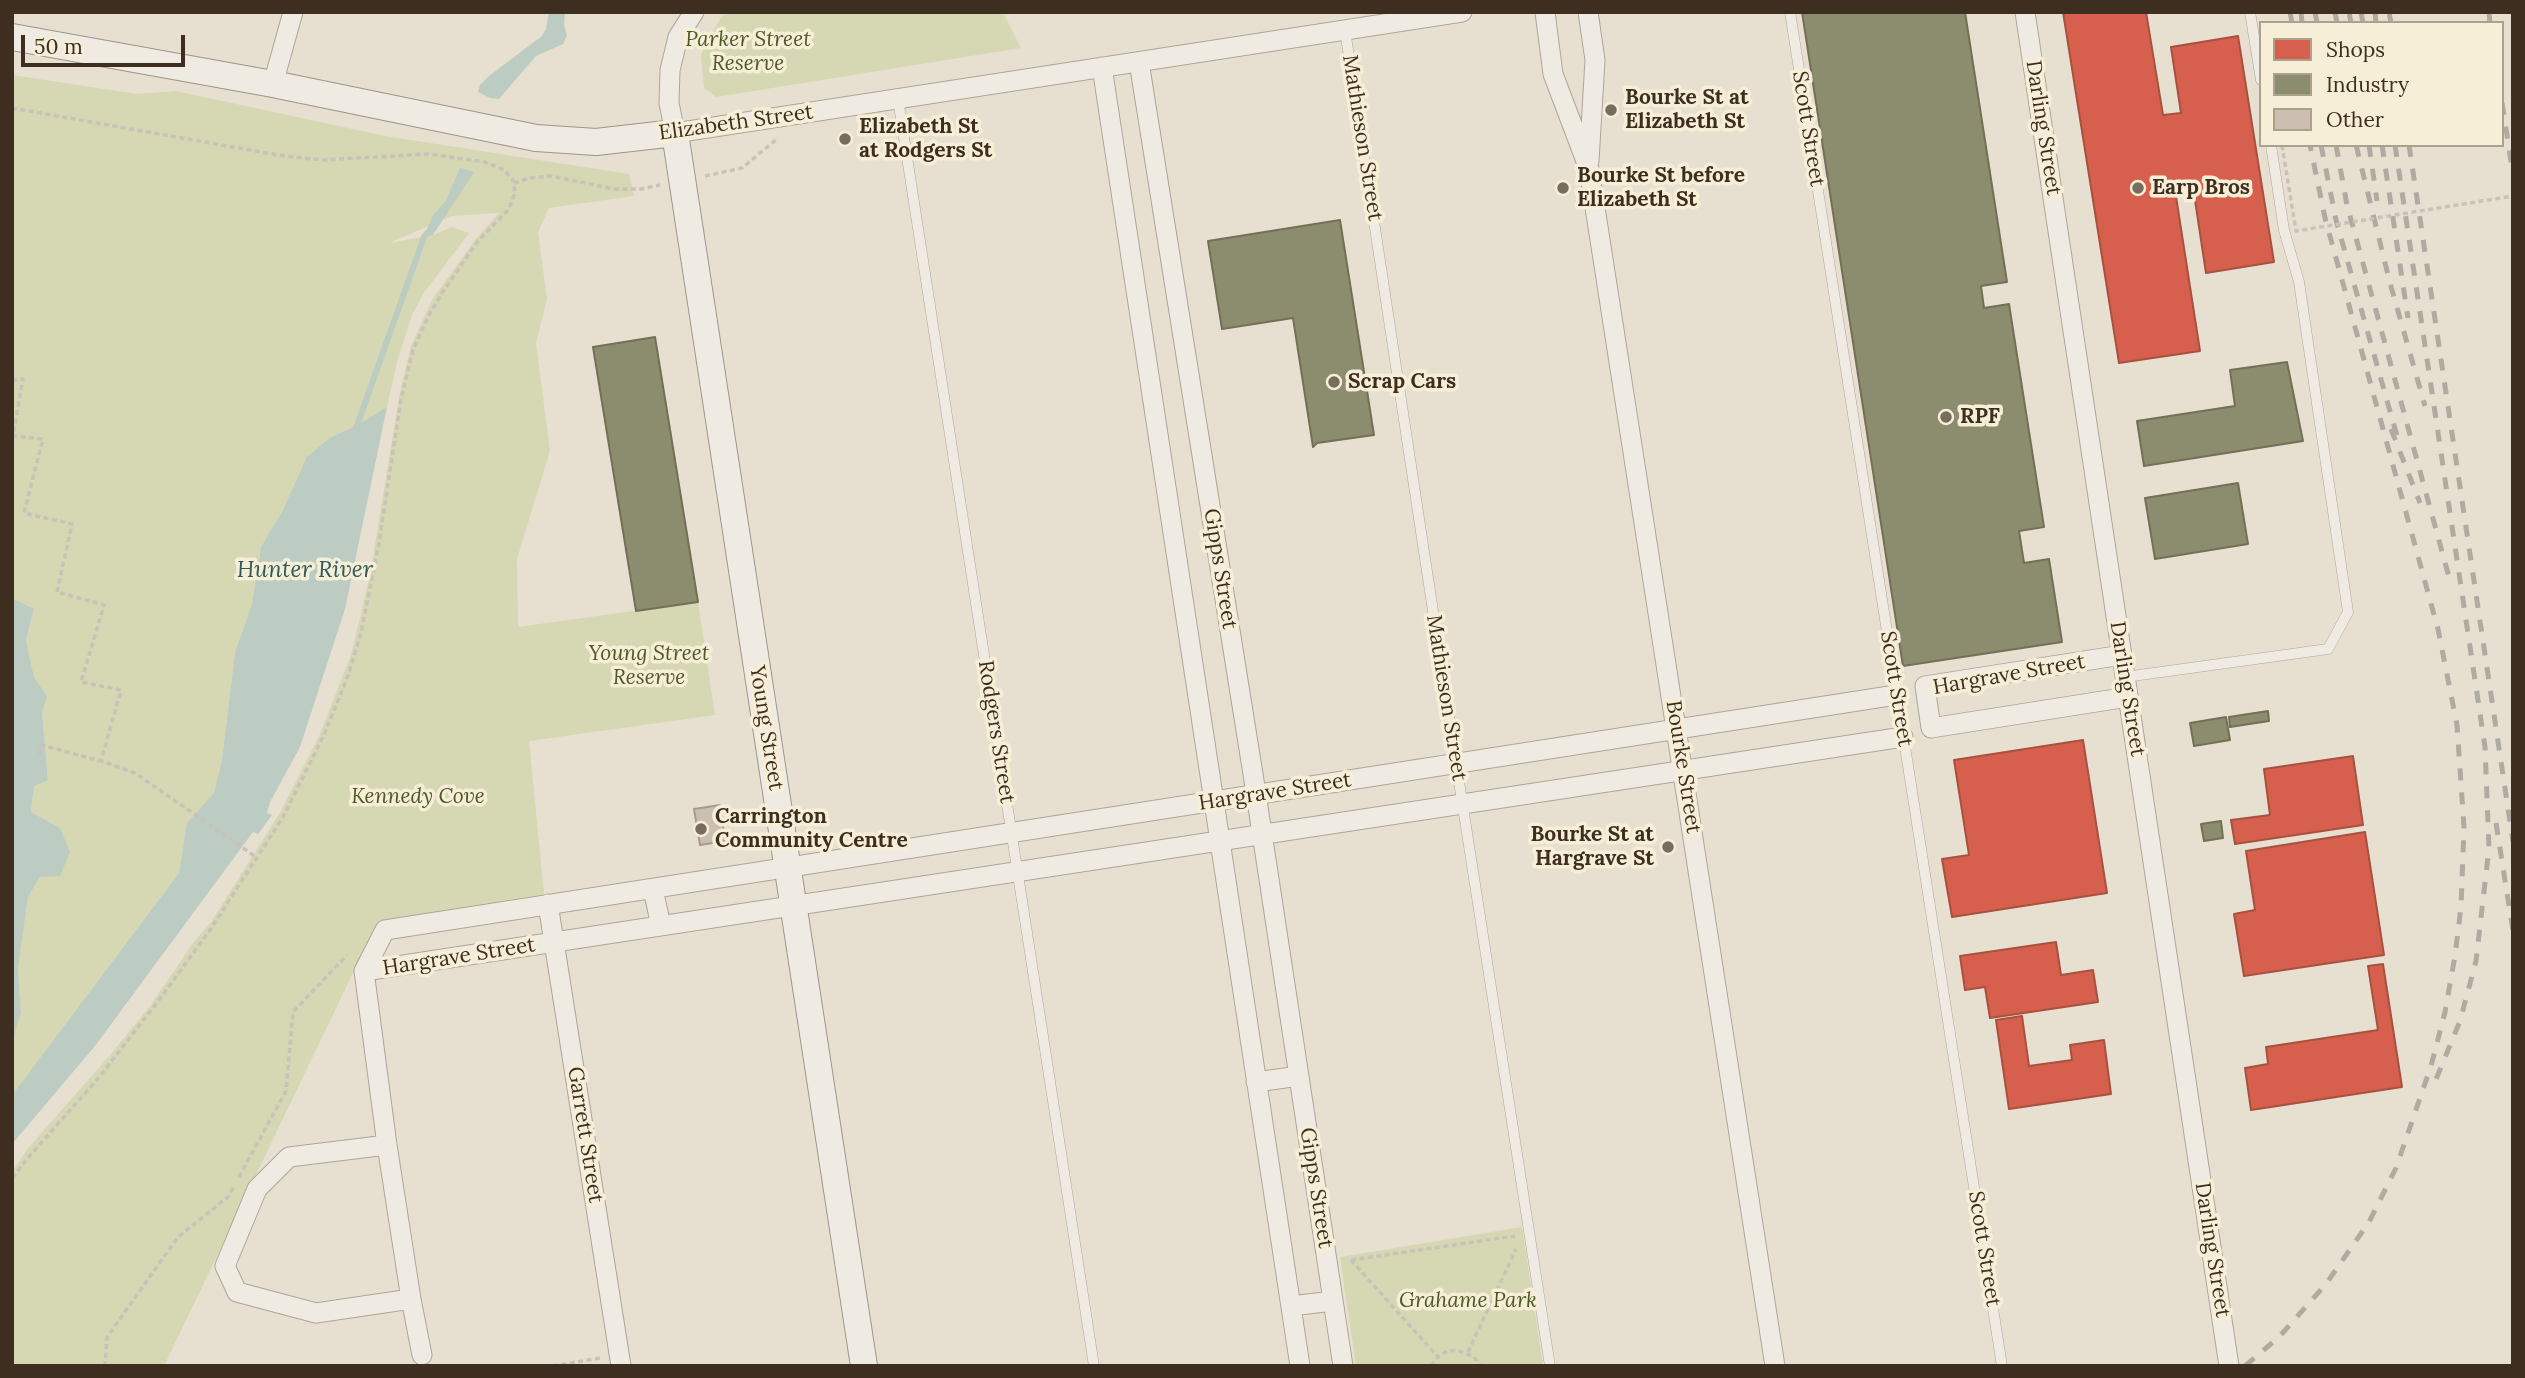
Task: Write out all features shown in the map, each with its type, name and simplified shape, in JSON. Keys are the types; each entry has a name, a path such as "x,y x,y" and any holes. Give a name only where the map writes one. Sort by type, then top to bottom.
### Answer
{"main road":[{"name":"Elizabeth Street","path":"12,37 273,84 536,138 596,142 675,132"},
{"name":"Young Street","path":"675,132 863,1366"}],"street":[{"path":"273,84 293,12"},
{"path":"675,132 669,103 670,70 678,37 694,12"},
{"name":"Elizabeth Street","path":"675,132 1462,12"},
{"name":"Bourke Street","path":"1545,12 1553,74 1588,169 1775,1366"},
{"name":"Bourke Street","path":"1588,12 1595,60 1588,169"},
{"name":"Darling Street","path":"2025,12 2229,1366"},
{"name":"Gipps Street","path":"1139,62 1343,1366"},
{"name":"Gipps Street","path":"1102,67 1300,1366"},
{"name":"Hargrave Street","path":"2122,655 1925,686 1931,728 2128,697"},
{"name":"Hargrave Street","path":"365,971 385,930 1896,695"},
{"name":"Hargrave Street","path":"365,971 1903,737"},
{"path":"653,889 660,926"},
{"name":"Garrett Street","path":"548,904 620,1361"},
{"path":"365,971 387,1145 422,1355"},
{"path":"1256,1082 1299,1076"},
{"path":"387,1145 289,1157 257,1189 225,1266 237,1292 316,1313 411,1299"},
{"path":"1291,1306 1333,1301"}],"lane":[{"name":"Scott Street","path":"1790,12 2002,1366"},
{"path":"2250,12 2259,68"},
{"name":"Mathieson Street","path":"1345,30 1550,1366"},
{"name":"Rodgers Street","path":"898,99 1094,1366"},
{"path":"2125,677 2328,649 2348,612 2299,282 2284,230 2271,147"}],"path":[{"path":"12,108 284,156 323,160 428,154 476,160 504,170 514,183 515,196 509,209 478,242 442,293 414,350 401,399 379,543 361,634 348,676 324,735 283,817 209,930 159,1000 96,1081 12,1179"},
{"path":"2282,147 2296,230 2513,196"},
{"path":"701,177 742,168"},
{"path":"514,183 551,176 614,189 641,189 664,184"},
{"path":"12,380 23,379 13,436 43,439 24,513 72,524 57,592 104,606 81,682 121,690 101,761"},
{"path":"39,754 41,744 135,773 256,857"},
{"path":"105,1366 107,1337 178,1237 229,1196 286,1091 293,1012 356,947 377,946"},
{"path":"1438,1357 1351,1260 1523,1235"},
{"path":"1468,1353 1518,1247"},
{"path":"1431,1366 1447,1351 1457,1350 1474,1357 1480,1366"},
{"path":"554,1366 620,1361"}],"green space":[{"name":"Parker Street Reserve","path":"728,12 1003,12 1021,48 716,97 704,88 701,55 721,17"},
{"path":"12,75 137,94 176,91 385,136 629,174 634,196 549,208 538,232 547,299 536,343 550,451 517,559 518,627 698,602 715,715 529,741 544,894 378,921 164,1366 12,1366 12,1172 28,1148 150,1006 193,943 211,922 281,811 320,734 351,655 370,575 400,392 411,346 432,300 475,240 499,213 452,216 389,243 433,235 452,227 469,233 423,294 412,315 397,362 387,407 356,426 331,437 261,547 252,604 235,652 222,760 214,794 187,823 179,873 12,1095 12,1043 21,1013 18,969 28,897 40,877 60,828 31,812 34,786 48,779 42,713 47,696 34,677 26,640 34,610 12,598"},
{"name":"Grahame Park","path":"1522,1227 1543,1366 1356,1366 1340,1257"}],"water":[{"path":"549,12 565,12 564,25 567,35 563,44 536,56 499,99 478,92 480,85 489,76 542,36"},
{"path":"460,168 474,172 433,235 424,237 433,215 445,202"},
{"name":"Hunter River","path":"387,407 345,609 300,747 270,802 267,813 272,815 258,834 253,832 95,1046 12,1144 12,1095 179,873 187,823 214,793 222,760 235,652 252,604 261,547 283,510 307,457 331,437 356,426"},
{"path":"12,598 34,609 26,640 34,677 47,696 42,713 48,780 34,786 31,812 60,828 70,852 60,876 40,877 28,897 18,969 21,1013 12,1043"}],"building: Shops":[{"name":"Earp Bros","path":"2063,12 2146,12 2163,115 2181,113 2171,47 2238,36 2274,262 2206,273 2193,187 2175,190 2200,351 2119,363"},
{"path":"2083,740 2107,893 1952,917 1942,859 1969,855 1954,760"},
{"path":"2353,756 2363,825 2235,844 2231,820 2270,815 2264,769"},
{"path":"2365,832 2384,955 2244,976 2234,914 2255,910 2246,851"},
{"path":"2056,942 2061,975 2093,970 2098,1002 1990,1018 1985,987 1965,990 1960,956"},
{"path":"2383,964 2402,1087 2251,1110 2245,1068 2268,1064 2266,1047 2378,1030 2368,966"},
{"path":"2022,1016 2029,1066 2072,1060 2070,1045 2104,1040 2111,1094 2009,1109 1996,1020"}],"building: Industry":[{"name":"RPF","path":"1802,12 1965,12 2007,282 1981,286 1984,308 2009,304 2044,527 2019,531 2024,563 2049,559 2062,642 1903,666"},
{"name":"Scrap Cars","path":"1340,220 1374,435 1317,443 1313,447 1293,318 1222,329 1208,241"},
{"path":"655,337 698,602 636,611 593,347"},
{"path":"2287,362 2303,441 2144,466 2137,421 2235,406 2230,370"},
{"path":"2238,483 2248,544 2155,559 2145,498"},
{"path":"2268,711 2269,721 2230,727 2229,717"},
{"path":"2226,717 2230,740 2194,746 2190,723"},
{"path":"2221,821 2223,838 2204,841 2201,824"}],"building: Other":[{"path":"720,805 725,841 700,845 694,809"}],"waterway":[{"path":"354,434 424,237 429,231"}],"railway":[{"path":"2290,12 2292,21"},
{"path":"2301,12 2302,21"},
{"path":"2315,12 2317,21"},
{"path":"2335,12 2337,21"},
{"path":"2349,12 2351,21"},
{"path":"2361,12 2363,21"},
{"path":"2375,12 2376,21"},
{"path":"2389,12 2391,21"},
{"path":"2489,12 2490,21"},
{"path":"2504,116 2513,174"},
{"path":"2245,1366 2279,1337 2326,1284 2369,1222 2396,1168 2431,1066 2445,1012 2461,907 2464,827 2457,725 2438,629 2325,218 2310,147"},
{"path":"2321,147 2336,220 2397,436"},
{"path":"2336,147 2347,205 2449,577"},
{"path":"2356,147 2390,283 2425,406"},
{"path":"2369,147 2377,201"},
{"path":"2382,147 2408,318"},
{"path":"2395,147 2485,747 2489,848 2476,961 2460,1021 2432,1089"},
{"path":"2409,147 2513,842"},
{"path":"2391,429 2420,503"},
{"path":"2496,823 2513,931"}],"place":[{"name":"Bourke St at Elizabeth St","path":"1611,110"},
{"name":"Elizabeth St at Rodgers St","path":"845,139"},
{"name":"Bourke St before Elizabeth St","path":"1563,188"},
{"name":"Earp Bros","path":"2138,188"},
{"name":"Scrap Cars","path":"1334,382"},
{"name":"RPF","path":"1946,417"},
{"name":"Carrington Community Centre","path":"701,829"},
{"name":"Bourke St at Hargrave St","path":"1668,847"}],"park label":[{"name":"Young Street Reserve","path":"649,666"},
{"name":"Kennedy Cove","path":"418,797"}]}
